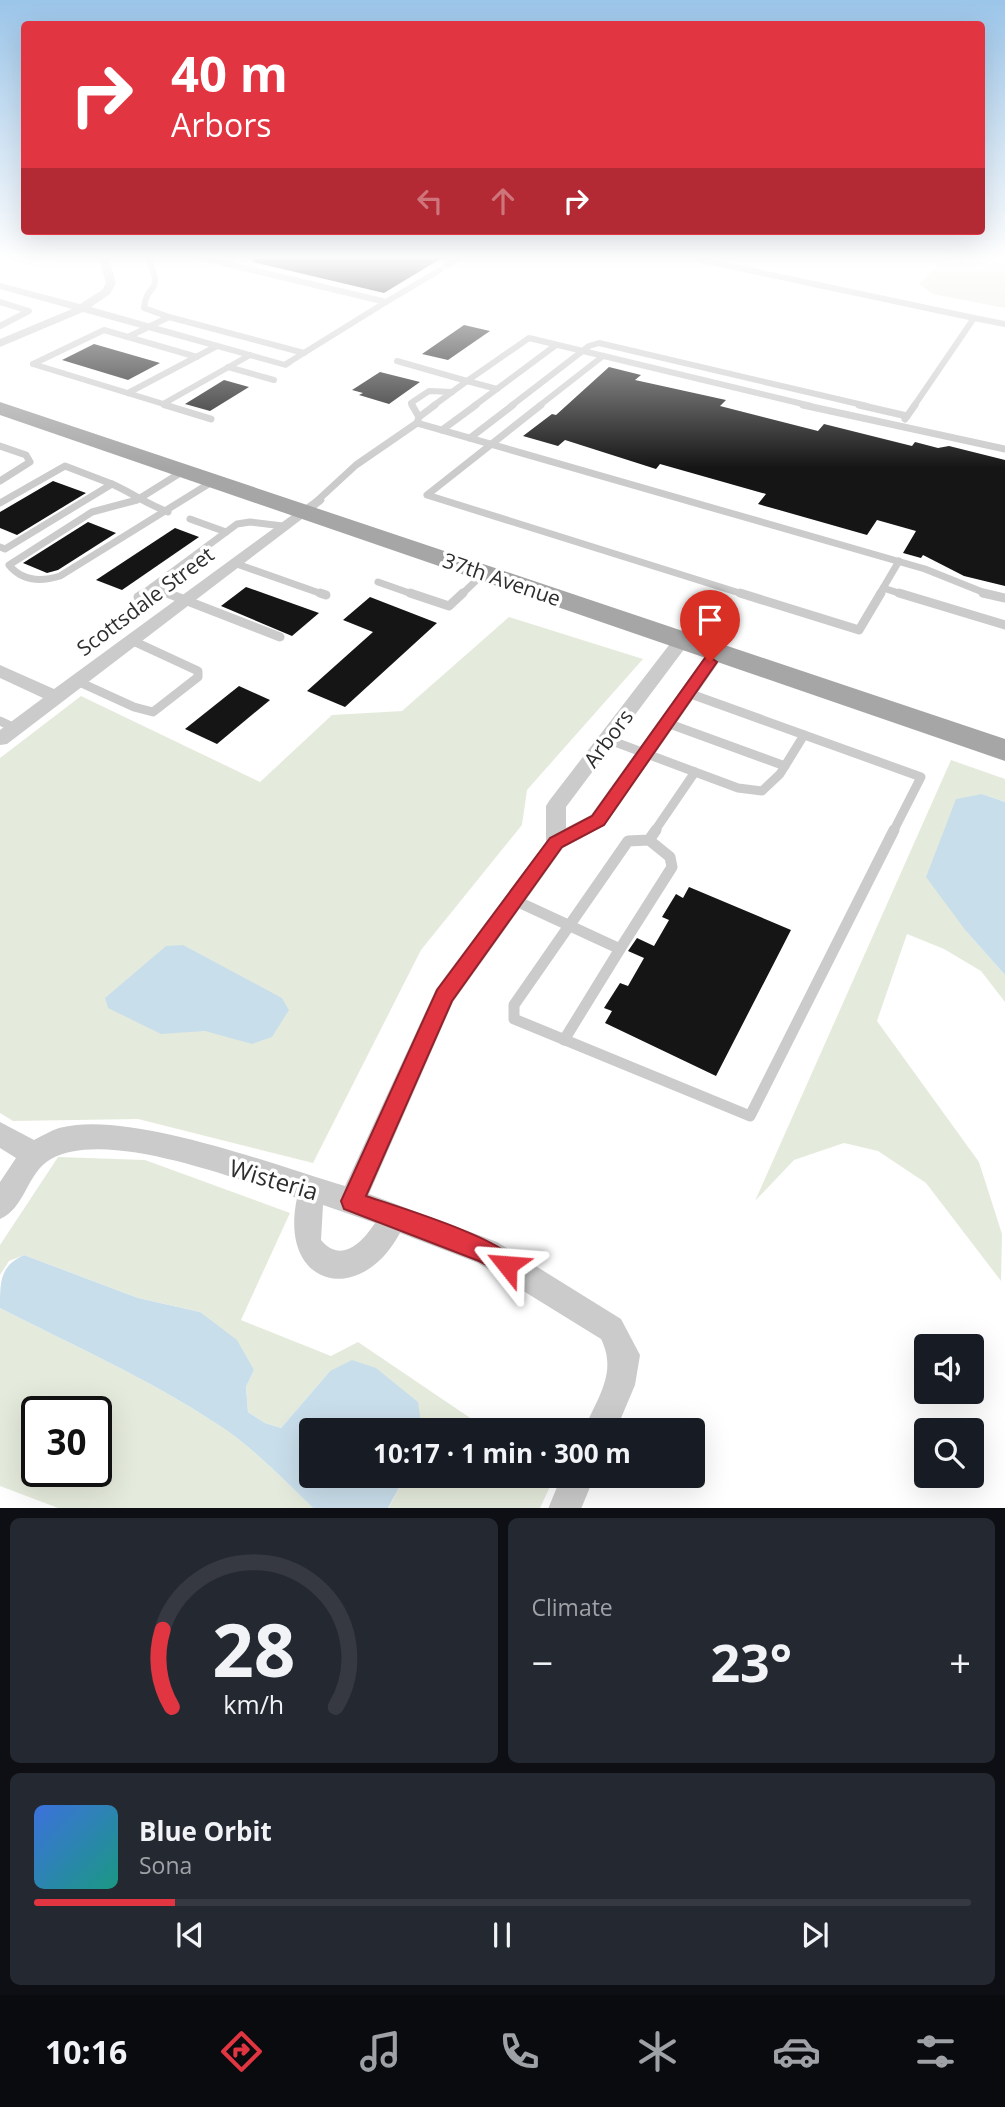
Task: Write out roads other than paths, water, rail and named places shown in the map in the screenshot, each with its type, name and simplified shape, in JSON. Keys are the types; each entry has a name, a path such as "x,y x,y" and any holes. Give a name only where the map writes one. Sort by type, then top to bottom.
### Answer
{"main road":[{"name":"37th Avenue","path":"0,394 301,512 1005,729"},
{"name":"37th Avenue","path":"0,408 1005,750"}],"street":[{"path":"0,343 40,326"},
{"path":"0,354 43,334 49,326"},
{"path":"149,327 285,364"},
{"name":"Scottsdale Street","path":"0,739 7,724 56,697 301,512"},
{"name":"Arbors","path":"556,843 556,806 682,640"},
{"name":"Arbors","path":"352,1201 444,996 556,843 598,820 717,652"},
{"path":"0,671 56,697"},
{"path":"0,1134 34,1154 0,1206"},
{"name":"Wisteria","path":"34,1154 60,1140 92,1138 147,1141 352,1201 486,1252 611,1329 625,1355 620,1385 605,1418"},
{"path":"312,1190 306,1221 307,1241 314,1254 326,1262 339,1266 354,1264 367,1256 394,1217"},
{"path":"564,1508 573,1488"}],"lane":[{"path":"15,326 21,333"},
{"path":"204,326 304,353"},
{"path":"285,364 347,326"},
{"path":"899,428 968,326"},
{"path":"128,337 149,327"},
{"path":"197,357 104,330 33,364 211,419"},
{"path":"138,597 237,524 301,512 356,465 467,380 529,338 899,428 1005,449"},
{"path":"470,438 583,351 593,345 607,344 907,416"},
{"path":"442,430 556,345"},
{"path":"128,393 218,346"},
{"path":"163,404 250,355"},
{"path":"603,356 427,495 859,630 899,561"},
{"path":"397,361 497,388"},
{"path":"228,367 274,380"},
{"path":"452,392 429,391 411,403 418,420 442,430 899,561 1005,598"},
{"path":"0,449 19,459 17,466 0,481"},
{"path":"0,503 65,466 128,491 137,500 168,512"},
{"path":"185,470 137,500 92,512 9,565 12,571 47,581 60,576 121,536 168,512 215,480"},
{"path":"0,547 5,549 112,484"},
{"path":"190,519 226,532"},
{"path":"234,563 326,595"},
{"path":"378,582 449,606 484,573"},
{"path":"152,587 280,637"},
{"path":"883,588 1005,625"},
{"path":"77,681 134,707 153,712 200,674 131,640"},
{"path":"564,1040 672,867 670,857 649,840 628,841 514,1005 514,1019 564,1040 750,1116 921,777 688,693"},
{"path":"667,723 785,766"},
{"path":"607,739 754,794 765,792 804,734"},
{"path":"649,840 695,772"},
{"path":"514,900 620,949"}],"water":[{"path":"982,794 1005,802 1005,975 966,931 926,877 956,799"},
{"path":"183,945 282,998 289,1010 272,1037 252,1044 205,1031 161,1034 108,1008 105,998 166,946"},
{"path":"24,1255 138,1298 200,1312 237,1340 254,1370 246,1387 248,1412 265,1423 281,1428 330,1371 352,1360 376,1368 418,1402 420,1418 299,1418 299,1488 399,1488 388,1508 313,1508 255,1453 217,1424 137,1377 0,1308 3,1276 16,1259"}]}
